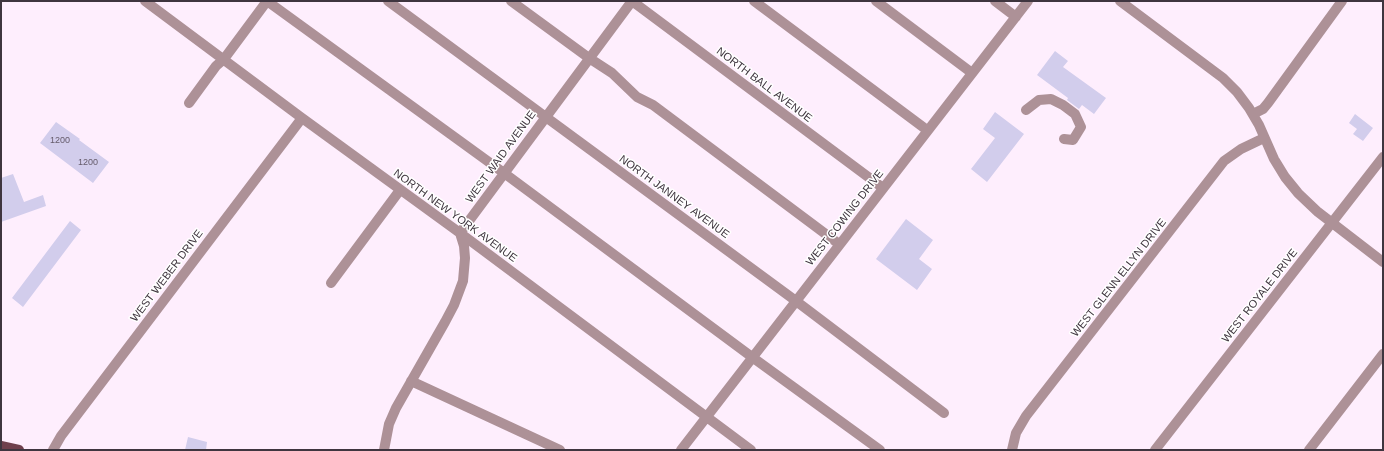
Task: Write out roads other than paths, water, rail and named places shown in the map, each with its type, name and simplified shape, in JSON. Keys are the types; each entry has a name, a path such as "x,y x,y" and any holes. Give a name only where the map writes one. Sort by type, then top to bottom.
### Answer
{"main road":[{"path":"1,446 19,450"}],"street":[{"name":"NORTH NEW YORK AVENUE","path":"145,1 751,450"},
{"path":"189,103 267,1 504,173 880,450"},
{"name":"NORTH JANNEY AVENUE","path":"388,1 796,301 944,413"},
{"path":"511,1 612,73 637,97 653,105 839,244"},
{"name":"WEST WAID AVENUE","path":"460,233 632,1"},
{"name":"NORTH BALL AVENUE","path":"632,1 883,188"},
{"path":"754,1 927,130"},
{"path":"876,1 972,72"},
{"path":"995,1 1016,17"},
{"name":"WEST COWING DRIVE","path":"681,450 1028,1"},
{"path":"1120,1 1223,78 1237,92 1253,114 1274,159 1285,177 1298,193 1313,208 1383,262"},
{"path":"1253,114 1263,109 1268,103 1342,1"},
{"path":"1026,110 1039,100 1051,99 1064,105 1075,114 1081,127 1073,140 1064,139"},
{"name":"WEST WEBER DRIVE","path":"53,450 61,436 302,118"},
{"name":"WEST GLENN ELLYN DRIVE","path":"1012,450 1016,433 1026,416 1224,161 1241,149 1264,138"},
{"name":"WEST ROYALE DRIVE","path":"1156,450 1383,157"},
{"path":"331,283 400,190"},
{"path":"384,450 389,424 396,408 454,305 462,281 465,258 460,233"},
{"path":"1309,450 1383,354"},
{"path":"411,381 560,450"}]}
